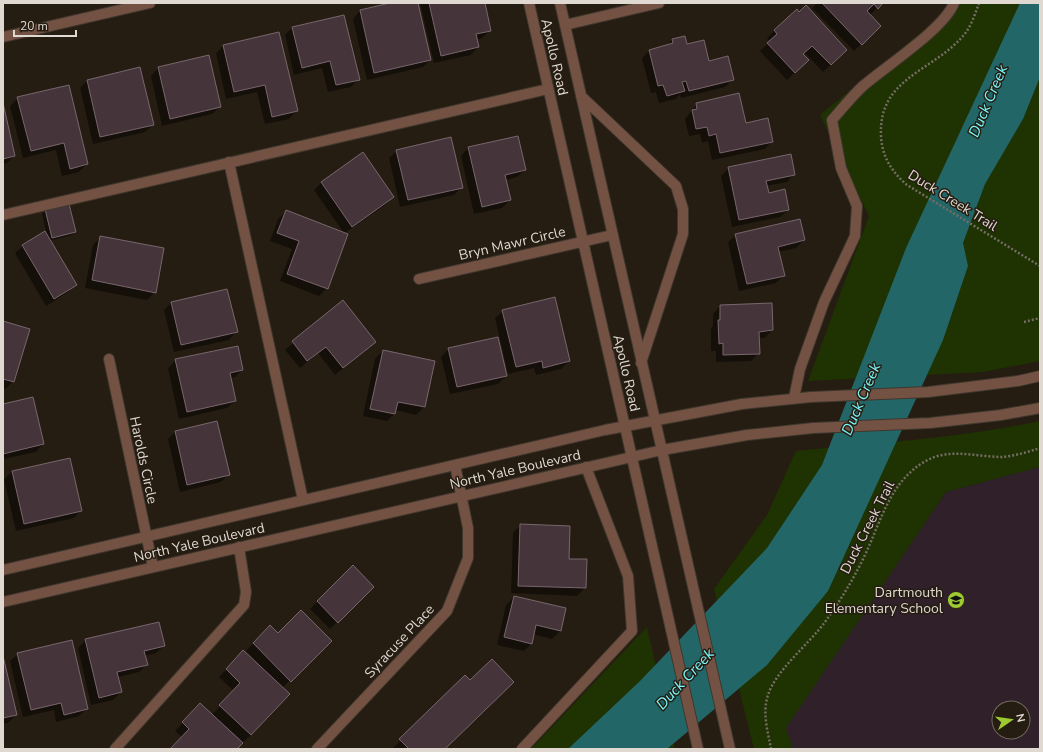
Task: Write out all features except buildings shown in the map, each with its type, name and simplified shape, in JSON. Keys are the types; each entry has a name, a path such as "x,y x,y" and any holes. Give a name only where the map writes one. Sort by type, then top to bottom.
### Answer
{"street":[{"path":"3,37 150,3"},
{"name":"Apollo Road","path":"529,3 633,456 697,746"},
{"name":"Apollo Road","path":"560,3 730,749"},
{"path":"565,25 659,3"},
{"path":"794,398 800,369 824,302 855,236 857,206 841,168 832,120 862,87 919,42 951,12 954,3"},
{"path":"3,215 548,89"},
{"name":"Apollo Road","path":"581,96 676,186 683,209 684,234 641,363"},
{"path":"229,162 303,500"},
{"name":"Bryn Mawr Circle","path":"419,279 612,235"},
{"name":"Harolds Circle","path":"109,360 152,567"},
{"name":"North Yale Boulevard","path":"3,570 655,420 742,404 794,398 928,392 1010,382 1040,376"},
{"name":"North Yale Boulevard","path":"3,602 662,450 747,435 813,428 930,423 1001,415 1040,408"},
{"name":"Syracuse Place","path":"317,749 447,610 468,558 468,528 455,465"},
{"path":"522,749 632,631 628,576 586,467"},
{"path":"115,749 244,605 246,592 239,547"}],"path":[{"name":"Duck Creek Trail","path":"979,3 964,34 957,42 906,80 890,94 882,118 882,146 887,162 897,176 907,185 1040,266"},
{"path":"1024,322 1040,318"},
{"name":"Duck Creek Trail","path":"771,749 765,721 765,710 767,696 772,685 779,674 820,628 840,601 864,556 884,510 900,482 911,470 926,460 939,456 953,454 1002,457 1040,448"}],"shaded area":[{"name":"Dartmouth Elementary School","path":"1040,467 1040,749 793,749 785,728 946,492"}],"green space":[{"path":"950,3 1040,3 1040,361 983,372 808,381 869,216 820,115 946,12"},
{"path":"1040,421 1040,467 946,492 786,728 793,749 754,749 714,589 767,515 796,451 949,436"},
{"path":"647,627 675,749 531,749"}],"water":[{"name":"Duck Creek","path":"1020,3 1040,3 1040,77 1023,119 985,184 963,243 968,266 943,340 828,591 767,665 667,749 568,749 640,681 767,548 822,465 906,248"}],"place":[{"name":"Dartmouth Elementary School","path":"956,600"}]}
